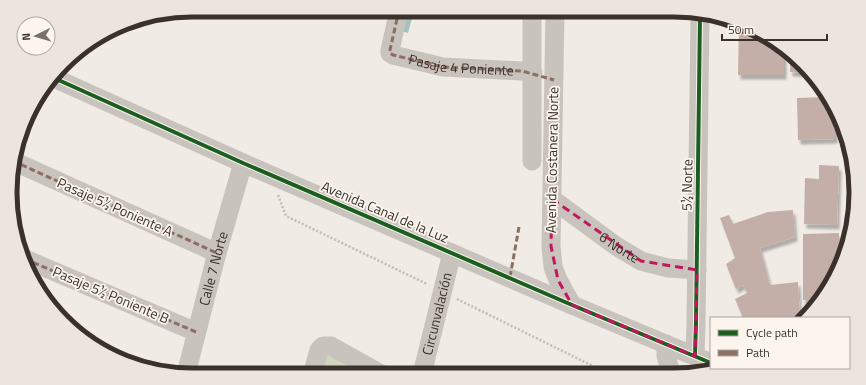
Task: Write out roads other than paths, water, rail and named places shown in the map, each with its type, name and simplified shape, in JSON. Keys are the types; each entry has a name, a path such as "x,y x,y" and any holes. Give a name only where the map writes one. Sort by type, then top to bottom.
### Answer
{"street":[{"name":"Pasaje 4 Poniente","path":"398,17 390,53 393,55 443,67 522,70 533,73"},
{"name":"Avenida Costanera Norte","path":"532,17 532,161"},
{"name":"Avenida Costanera Norte","path":"555,17 551,246 553,267 558,280 572,305"},
{"name":"5½ Norte","path":"700,19 697,270 707,361"},
{"name":"Avenida Canal de la Luz","path":"58,80 243,163 572,305 707,361"},
{"name":"Calle 7 Norte","path":"187,368 217,253 243,163"},
{"name":"Pasaje 5½ Poniente A","path":"20,164 217,253"},
{"name":"6 Norte","path":"552,199 616,246 641,261 668,268 697,270"},
{"name":"Circunvalación","path":"423,368 452,253"},
{"name":"Pasaje 5½ Poniente B","path":"31,261 196,332"},
{"path":"666,344 666,356 669,368"},
{"path":"314,368 317,354 323,346 331,346 370,368"}],"water":[{"path":"405,17 415,17 412,18 408,33 402,31"}]}
